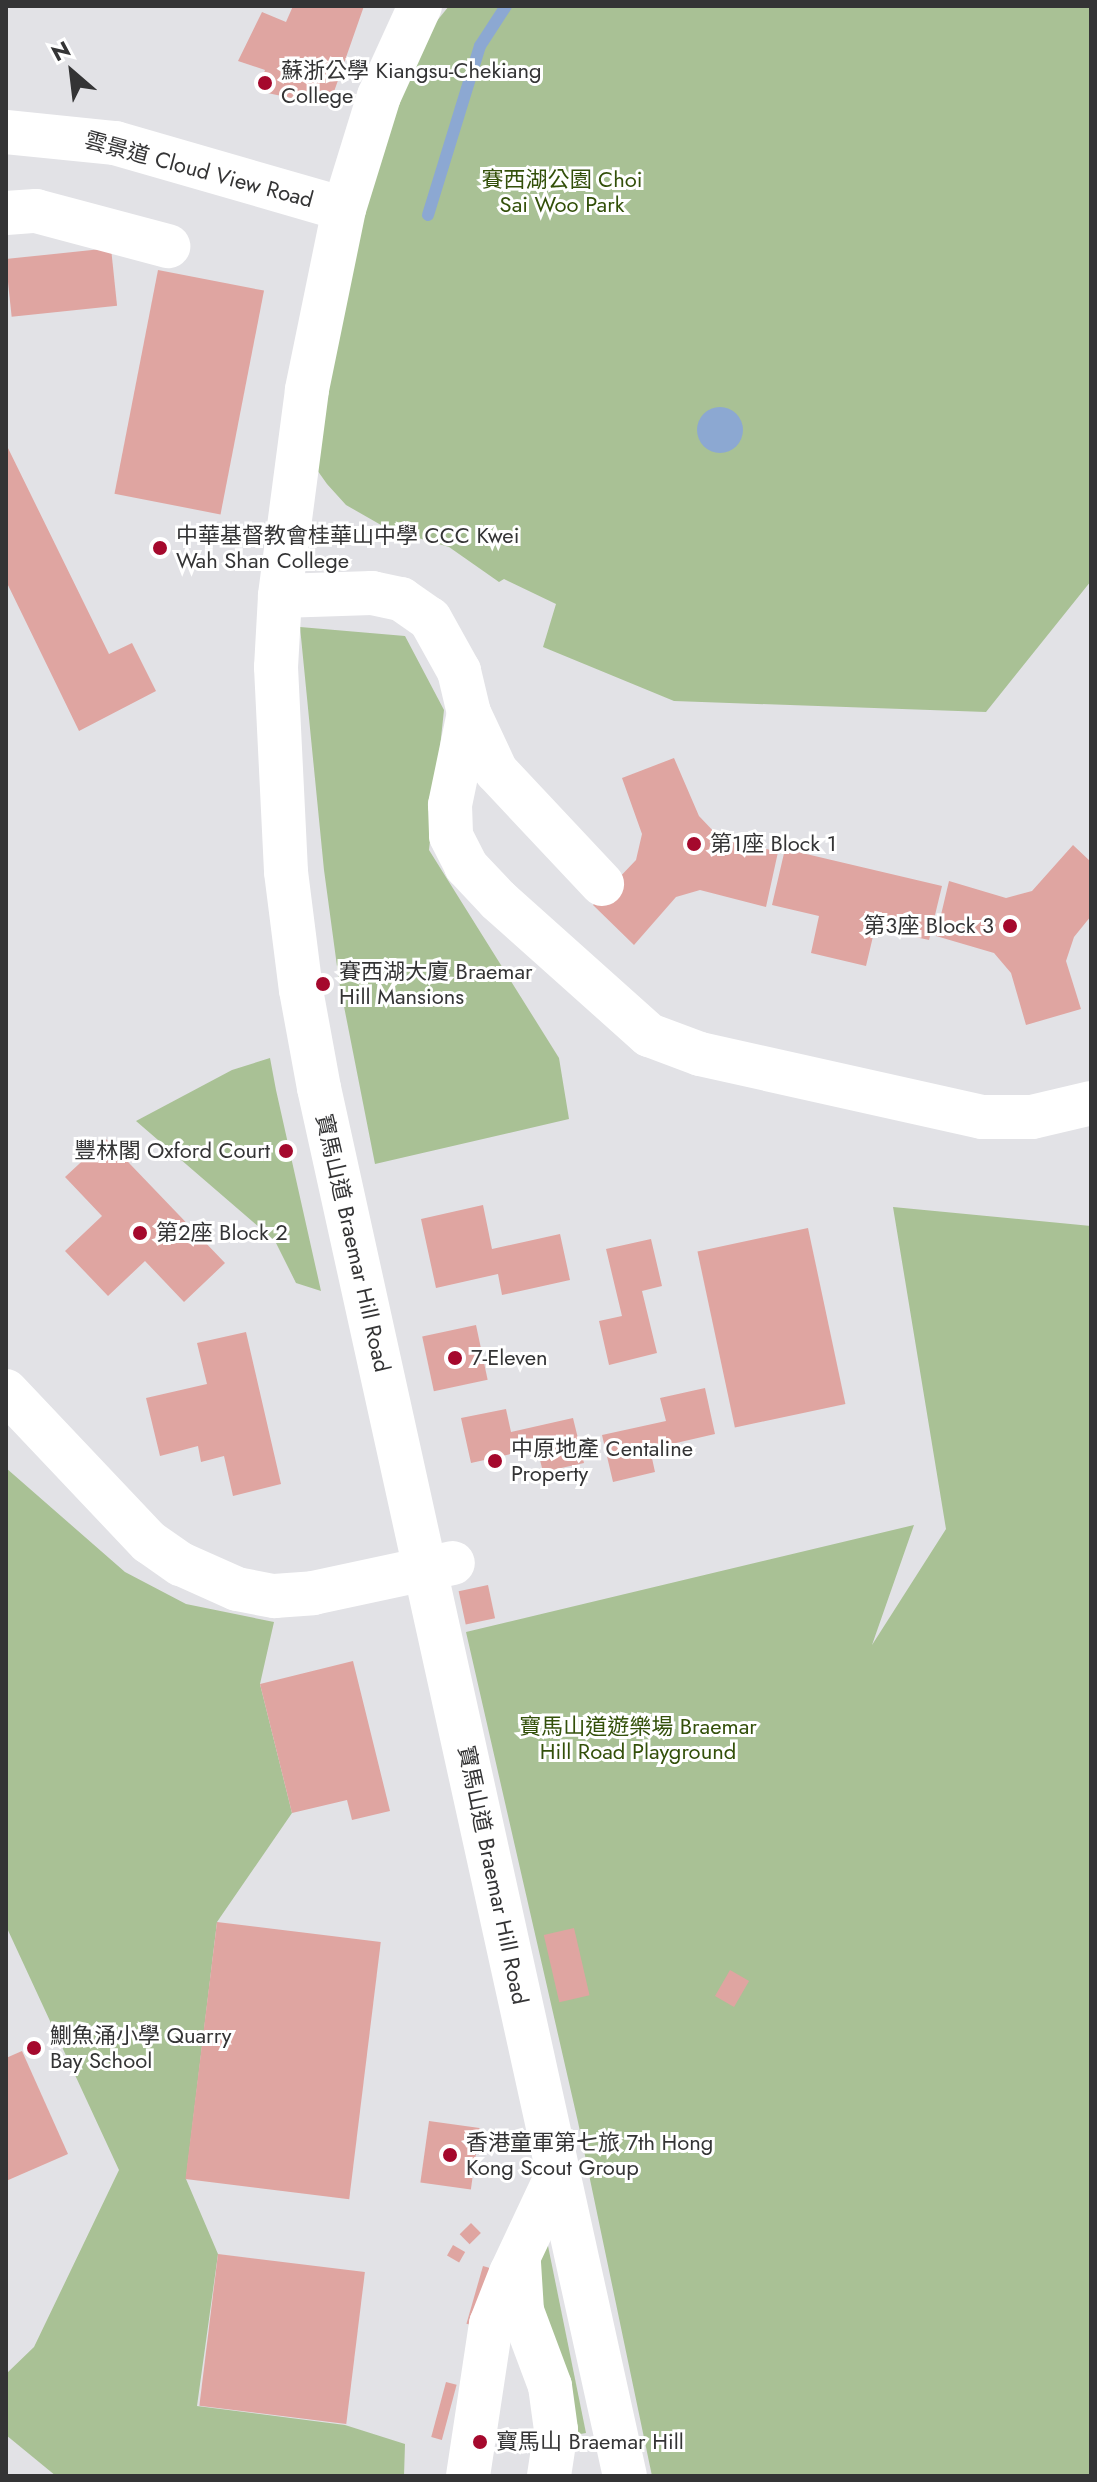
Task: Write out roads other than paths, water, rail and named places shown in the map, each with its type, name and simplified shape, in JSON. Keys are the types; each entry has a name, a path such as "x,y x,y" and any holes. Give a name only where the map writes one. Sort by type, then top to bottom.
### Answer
{"street":[{"name":"寶馬山道 Braemar Hill Road","path":"420,6 379,96 344,209 309,377 280,596 277,711 286,872 301,990 319,1088 440,1566 558,2173 625,2476"},
{"name":"雲景道 Cloud View Road","path":"6,132 115,143 344,209"},
{"path":"6,213 36,211 168,246"},
{"path":"280,596 372,593 415,606 430,619 459,671 469,713 496,771 602,884"},
{"path":"469,713 450,805 451,836 466,866 498,900 649,1035 700,1054 982,1117 1032,1117 1091,1103"},
{"path":"6,1391 149,1542 181,1564 237,1589 274,1596 313,1593 440,1566"},
{"path":"468,2476 491,2324 558,2173"},
{"path":"520,2257 518,2282 522,2311 550,2386 556,2430 549,2476"},
{"path":"518,2476 537,2350"}],"water":[{"path":"720,407 736,414 743,430 736,446 720,453 704,446 697,430 704,414"}],"waterway":[{"path":"428,215 480,46 506,6"}],"place":[{"name":"蘇浙公學 Kiangsu-Chekiang College","path":"265,83"},
{"name":"中華基督教會桂華山中學 CCC Kwei Wah Shan College","path":"160,548"},
{"name":"第1座 Block 1","path":"694,844"},
{"name":"第3座 Block 3","path":"1010,926"},
{"name":"賽西湖大廈 Braemar Hill Mansions","path":"323,984"},
{"name":"豐林閣 Oxford Court","path":"286,1151"},
{"name":"第2座 Block 2","path":"140,1233"},
{"name":"7-Eleven","path":"455,1358"},
{"name":"中原地產 Centaline Property","path":"495,1461"},
{"name":"鰂魚涌小學 Quarry Bay School","path":"34,2048"},
{"name":"香港童軍第七旅 7th Hong Kong Scout Group","path":"450,2155"},
{"name":"寶馬山 Braemar Hill","path":"480,2442"}],"park label":[{"name":"賽西湖公園 Choi Sai Woo Park","path":"562,192"},
{"name":"寶馬山道遊樂場 Braemar Hill Road Playground","path":"638,1738"}]}
